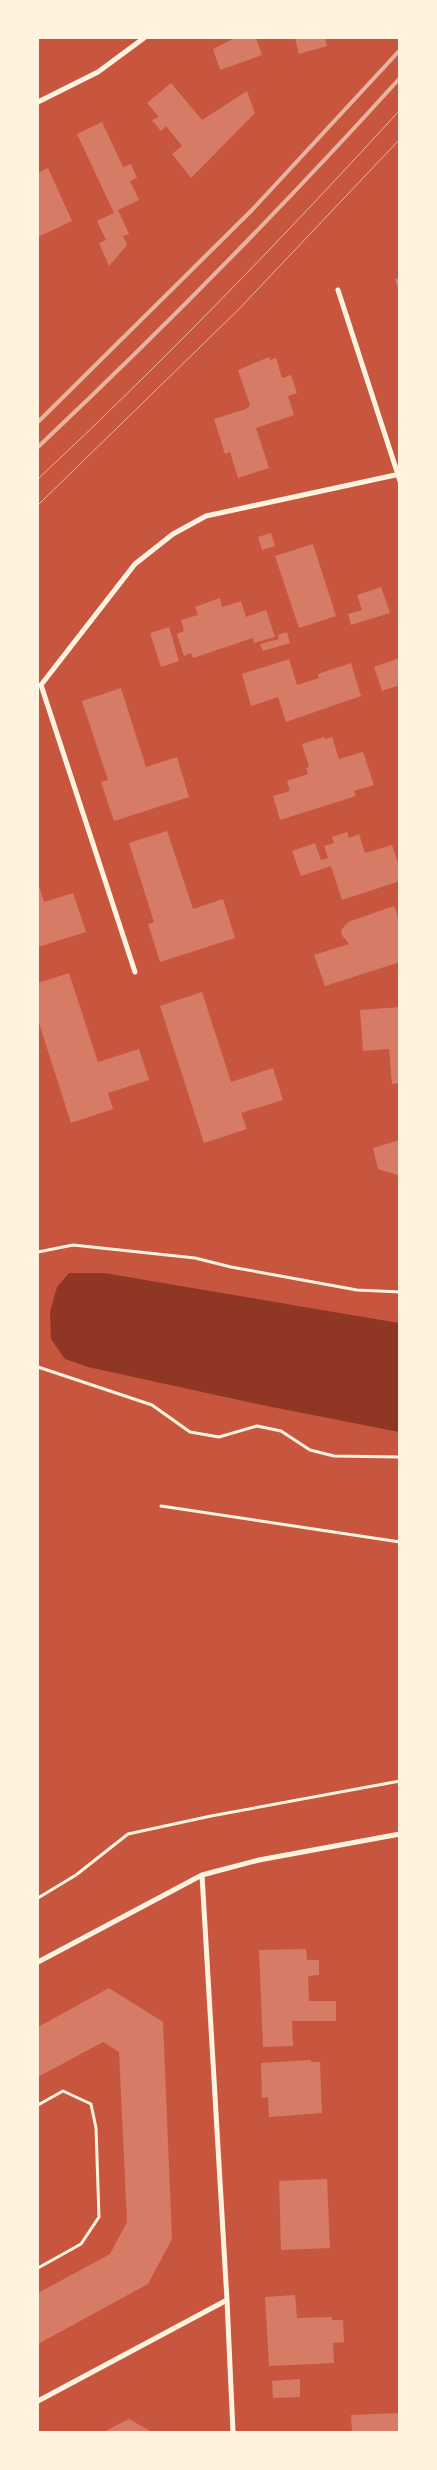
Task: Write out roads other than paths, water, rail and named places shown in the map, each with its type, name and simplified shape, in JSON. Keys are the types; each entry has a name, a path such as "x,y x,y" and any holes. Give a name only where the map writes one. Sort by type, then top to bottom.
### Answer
{"street":[{"path":"38,102 98,72 144,38"},
{"path":"338,290 400,481"},
{"path":"135,972 39,687 135,564 173,534 206,516 398,474"},
{"path":"38,1962 202,1875 258,1860 400,1834"},
{"path":"202,1875 233,2432"},
{"path":"38,2401 227,2300"}],"tram line":[{"path":"38,479 131,390 222,298 400,110"},
{"path":"38,505 239,309 400,139"}],"railway":[{"path":"38,422 252,210 400,50"},
{"path":"38,447 131,358 222,266 400,78"}]}
